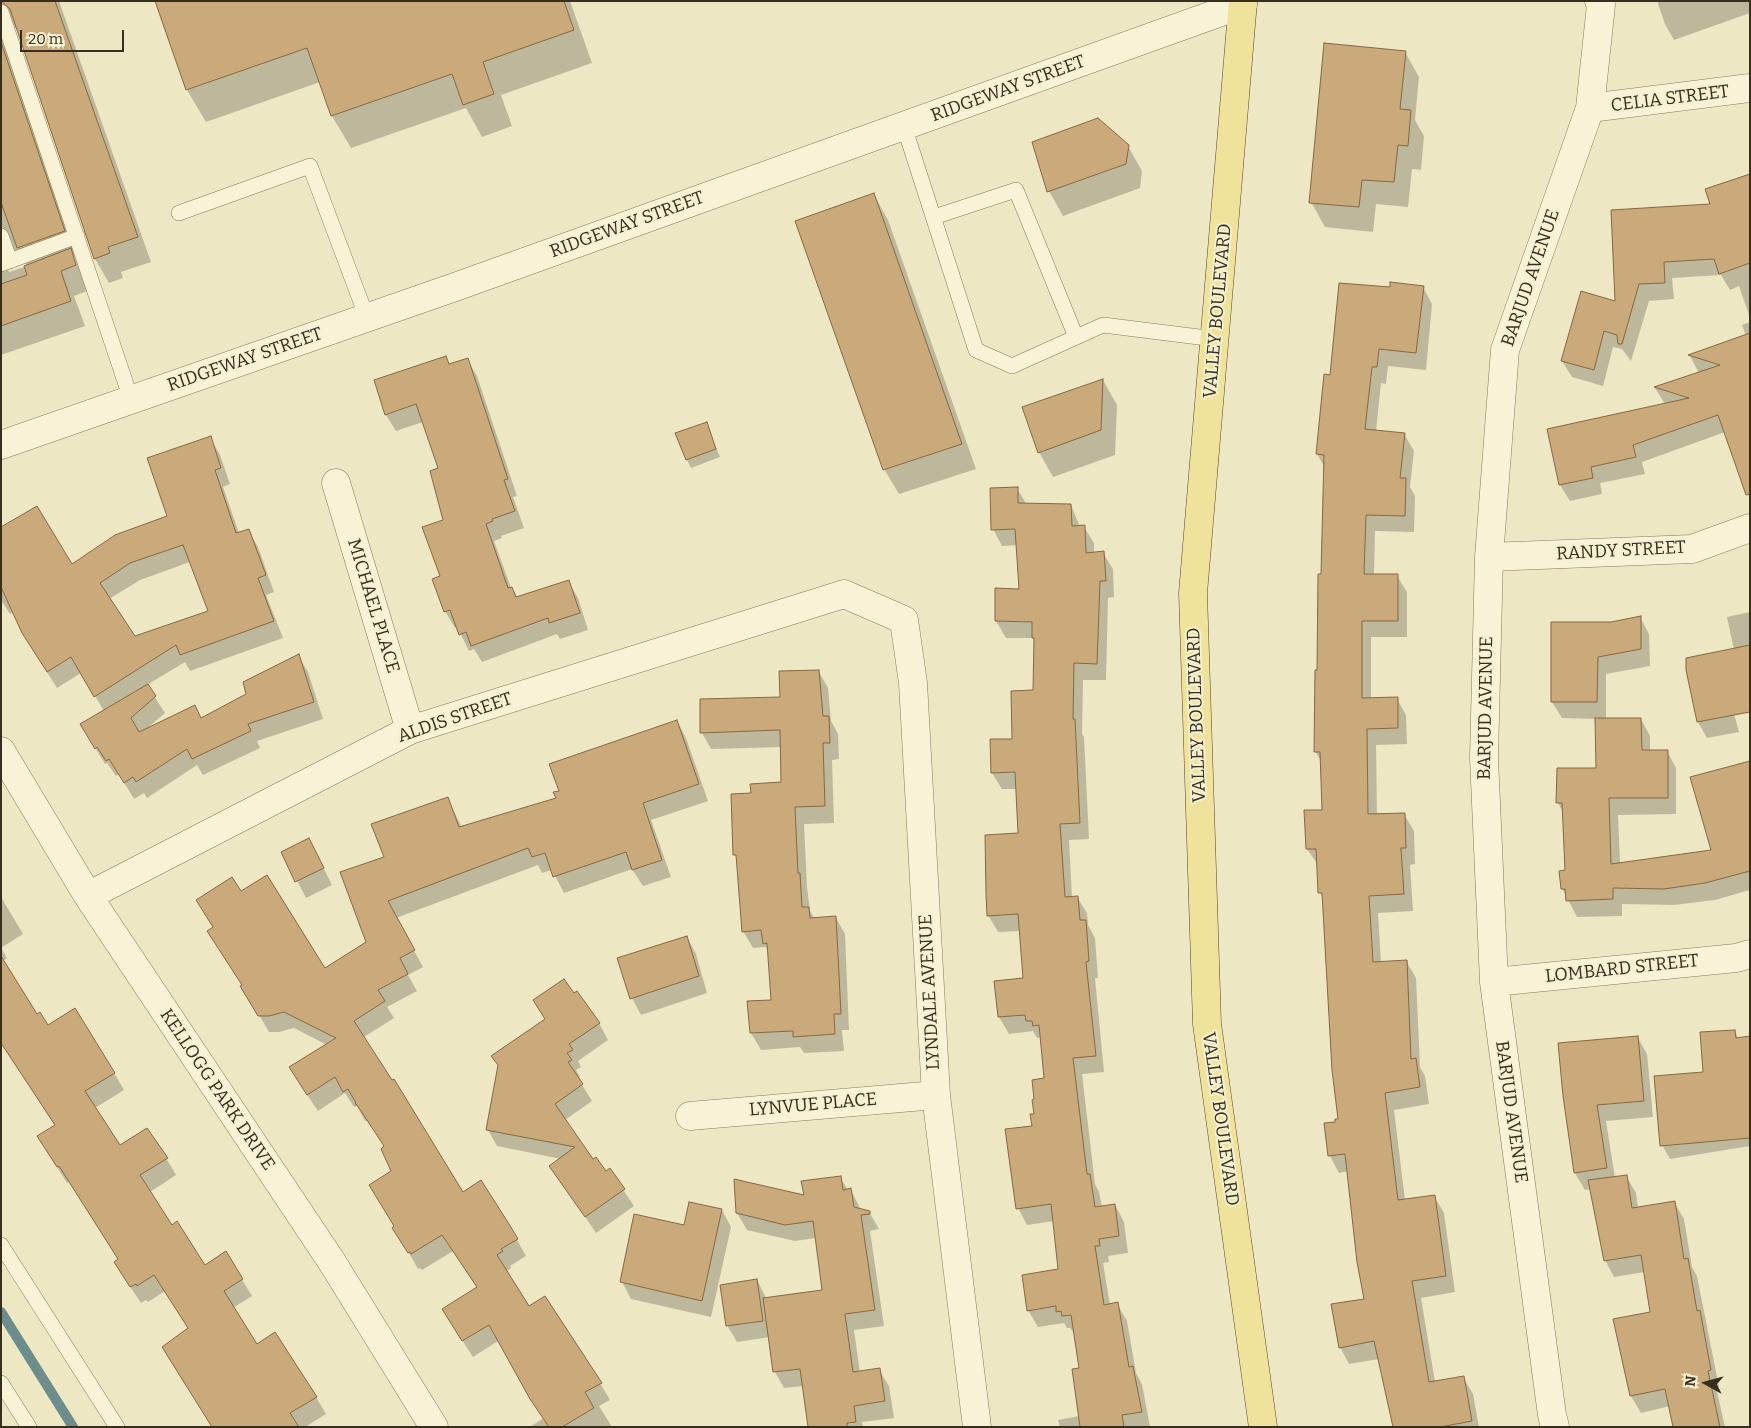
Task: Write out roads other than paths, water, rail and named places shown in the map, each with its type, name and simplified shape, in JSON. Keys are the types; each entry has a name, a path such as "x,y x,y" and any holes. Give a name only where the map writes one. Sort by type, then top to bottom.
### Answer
{"main road":[{"name":"VALLEY BOULEVARD","path":"1246,2 1193,593 1207,1024 1263,1427"}],"street":[{"name":"BARJUD AVENUE","path":"1555,1427 1550,1405 1494,982 1484,758 1489,557 1505,350 1590,108 1600,1"},
{"name":"RIDGEWAY STREET","path":"1,445 367,318 1246,2"},
{"name":"CELIA STREET","path":"1590,108 1750,88"},
{"name":"MICHAEL PLACE","path":"336,483 410,730"},
{"name":"RANDY STREET","path":"1489,557 1692,549 1750,528"},
{"name":"ALDIS STREET","path":"88,896 410,730 844,594"},
{"name":"LYNDALE AVENUE","path":"844,594 904,620 913,683 936,1095 978,1427"},
{"name":"KELLOGG PARK DRIVE","path":"1,751 88,896 332,1262 434,1427"},
{"name":"LOMBARD STREET","path":"1494,982 1736,958 1750,954"},
{"name":"LYNVUE PLACE","path":"690,1116 936,1095"}],"lane":[{"path":"1,12 131,400"},
{"path":"904,126 976,350 1012,366 1103,325 1215,339"},
{"path":"179,213 310,166 367,318"},
{"path":"934,218 1016,190 1076,337"},
{"path":"1,236 6,262 77,236"},
{"path":"1,1245 117,1427"},
{"path":"1,1383 29,1427"}],"waterway":[{"path":"1,1312 73,1427"}]}
